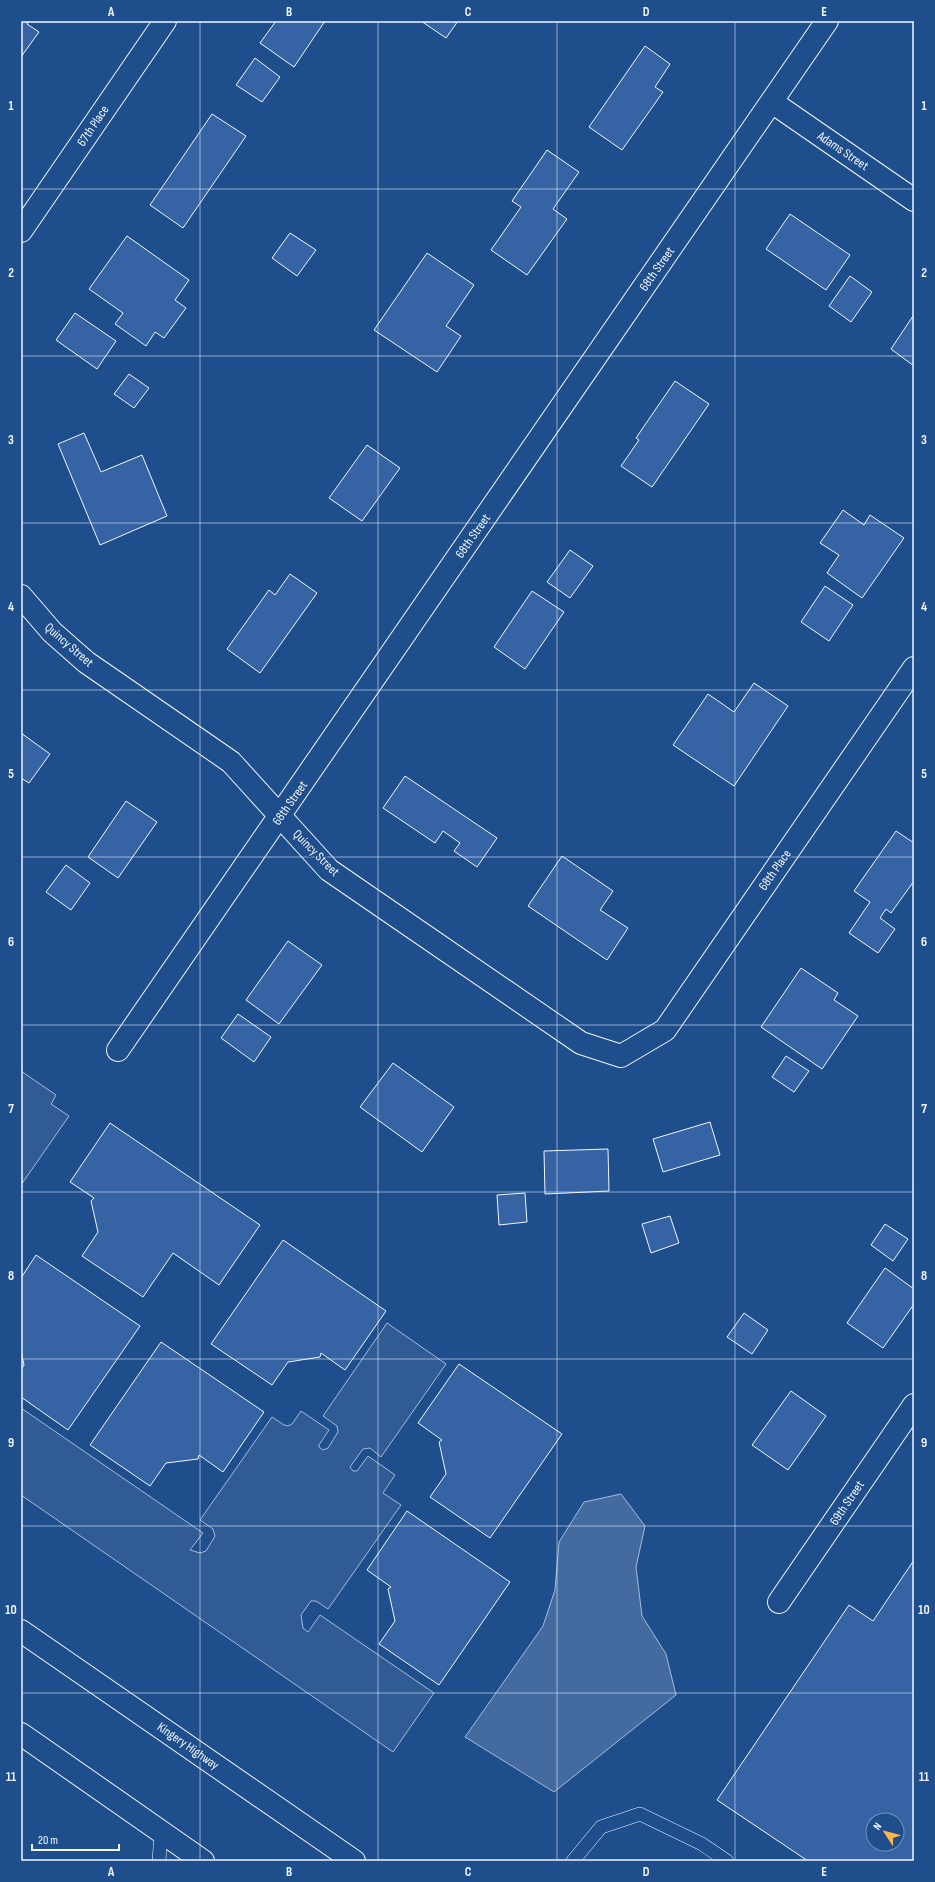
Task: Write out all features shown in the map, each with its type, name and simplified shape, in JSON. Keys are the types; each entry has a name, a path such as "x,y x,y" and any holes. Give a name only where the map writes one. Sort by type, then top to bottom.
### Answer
{"main road":[{"name":"67th Place","path":"21,231 166,21"},
{"name":"68th Street","path":"118,1050 281,816 827,21"},
{"name":"Adams Street","path":"772,102 914,200"},
{"name":"Quincy Street","path":"21,596 52,632 86,662 232,762 329,870 581,1043 621,1056"},
{"name":"68th Place","path":"621,1056 665,1030 914,668"},
{"name":"69th Street","path":"779,1602 914,1405"},
{"name":"Kingery Highway","path":"21,1631 354,1861"},
{"path":"21,1734 203,1861"}],"lane":[{"path":"573,1861 601,1827 640,1814 702,1844 719,1859"},
{"path":"159,1861 161,1832"}],"shaded area":[{"path":"21,1071 56,1095 51,1104 69,1116 21,1185"},
{"path":"387,1323 446,1364 381,1457 370,1448 363,1449 350,1467 353,1471 357,1471 368,1456 395,1475 383,1493 401,1505 328,1609 316,1601 311,1601 301,1615 303,1628 308,1632 320,1615 434,1693 393,1752 21,1495 21,1408 203,1533 190,1550 200,1553 206,1551 215,1536 213,1529 200,1520 272,1417 288,1426 292,1424 301,1411 329,1430 319,1445 319,1447 323,1450 328,1448 338,1432 337,1426 323,1416"},
{"path":"621,1494 645,1526 636,1567 642,1616 666,1654 676,1695 554,1792 465,1737 543,1626 555,1590 559,1542 584,1502"}],"building":[{"path":"21,21 29,21 27,24 39,32 21,57"},
{"path":"276,21 325,21 294,67 260,43"},
{"path":"421,21 458,21 446,38"},
{"path":"645,46 670,64 655,87 663,92 622,150 589,127"},
{"path":"255,58 280,77 262,102 236,85"},
{"path":"212,114 246,136 183,228 150,205"},
{"path":"547,150 579,172 553,209 567,219 527,275 491,250 521,207 512,201"},
{"path":"790,214 850,255 826,290 766,249"},
{"path":"290,233 316,250 297,276 272,258"},
{"path":"127,236 189,280 175,300 186,308 164,338 155,332 146,346 115,324 123,313 89,289"},
{"path":"427,253 474,285 446,326 461,336 437,372 374,330"},
{"path":"850,276 872,292 851,322 829,306"},
{"path":"75,313 116,341 97,369 56,340"},
{"path":"913,316 914,317 914,366 891,349"},
{"path":"129,374 149,388 134,408 114,394"},
{"path":"675,381 709,404 652,487 621,466 639,440 636,438"},
{"path":"84,433 101,472 142,455 167,516 100,545 58,444"},
{"path":"367,445 400,468 362,521 329,498"},
{"path":"843,510 864,525 870,515 904,538 862,598 827,573 839,555 820,543"},
{"path":"570,550 593,566 570,598 547,582"},
{"path":"290,574 317,593 260,673 227,649 269,590 275,595"},
{"path":"825,586 853,605 829,641 801,622"},
{"path":"532,591 564,612 525,669 494,647"},
{"path":"754,683 788,706 734,786 673,745 708,694 734,712"},
{"path":"21,733 50,754 29,783 21,778"},
{"path":"405,776 497,838 477,867 454,851 460,843 443,831 435,843 383,808"},
{"path":"126,801 157,822 118,878 88,857"},
{"path":"896,831 914,843 914,881 891,913 886,909 880,918 895,929 878,953 849,933 870,902 854,891"},
{"path":"562,856 613,891 600,910 628,928 607,960 528,906"},
{"path":"66,865 90,883 71,910 46,892"},
{"path":"288,941 322,965 279,1024 246,1000"},
{"path":"801,968 838,993 834,1000 858,1016 822,1069 761,1027"},
{"path":"238,1014 271,1037 254,1062 221,1038"},
{"path":"786,1056 809,1071 794,1092 772,1077"},
{"path":"393,1063 454,1107 422,1152 360,1107"},
{"path":"710,1122 720,1155 663,1172 653,1139"},
{"path":"110,1123 260,1225 219,1285 173,1253 143,1297 82,1256 98,1232 91,1201 94,1198 70,1182"},
{"path":"608,1149 609,1191 545,1194 544,1151"},
{"path":"525,1193 527,1222 499,1225 497,1195"},
{"path":"670,1216 679,1243 651,1253 642,1224"},
{"path":"885,1224 908,1239 893,1261 871,1245"},
{"path":"283,1240 386,1311 345,1370 321,1353 320,1357 288,1362 272,1385 211,1344"},
{"path":"36,1255 140,1326 68,1430 21,1397 21,1370 24,1365 21,1351 21,1278"},
{"path":"885,1268 914,1289 914,1304 883,1348 847,1323"},
{"path":"744,1313 768,1330 752,1354 727,1337"},
{"path":"161,1342 264,1412 223,1472 199,1455 198,1459 166,1463 150,1486 90,1445"},
{"path":"459,1364 562,1434 490,1538 430,1497 446,1474 439,1442 442,1440 418,1423"},
{"path":"791,1391 826,1416 788,1470 752,1445"},
{"path":"407,1511 510,1582 439,1685 379,1644 395,1621 388,1589 391,1587 367,1570"},
{"path":"914,1560 914,1861 808,1861 717,1800 849,1605 873,1621"}]}
